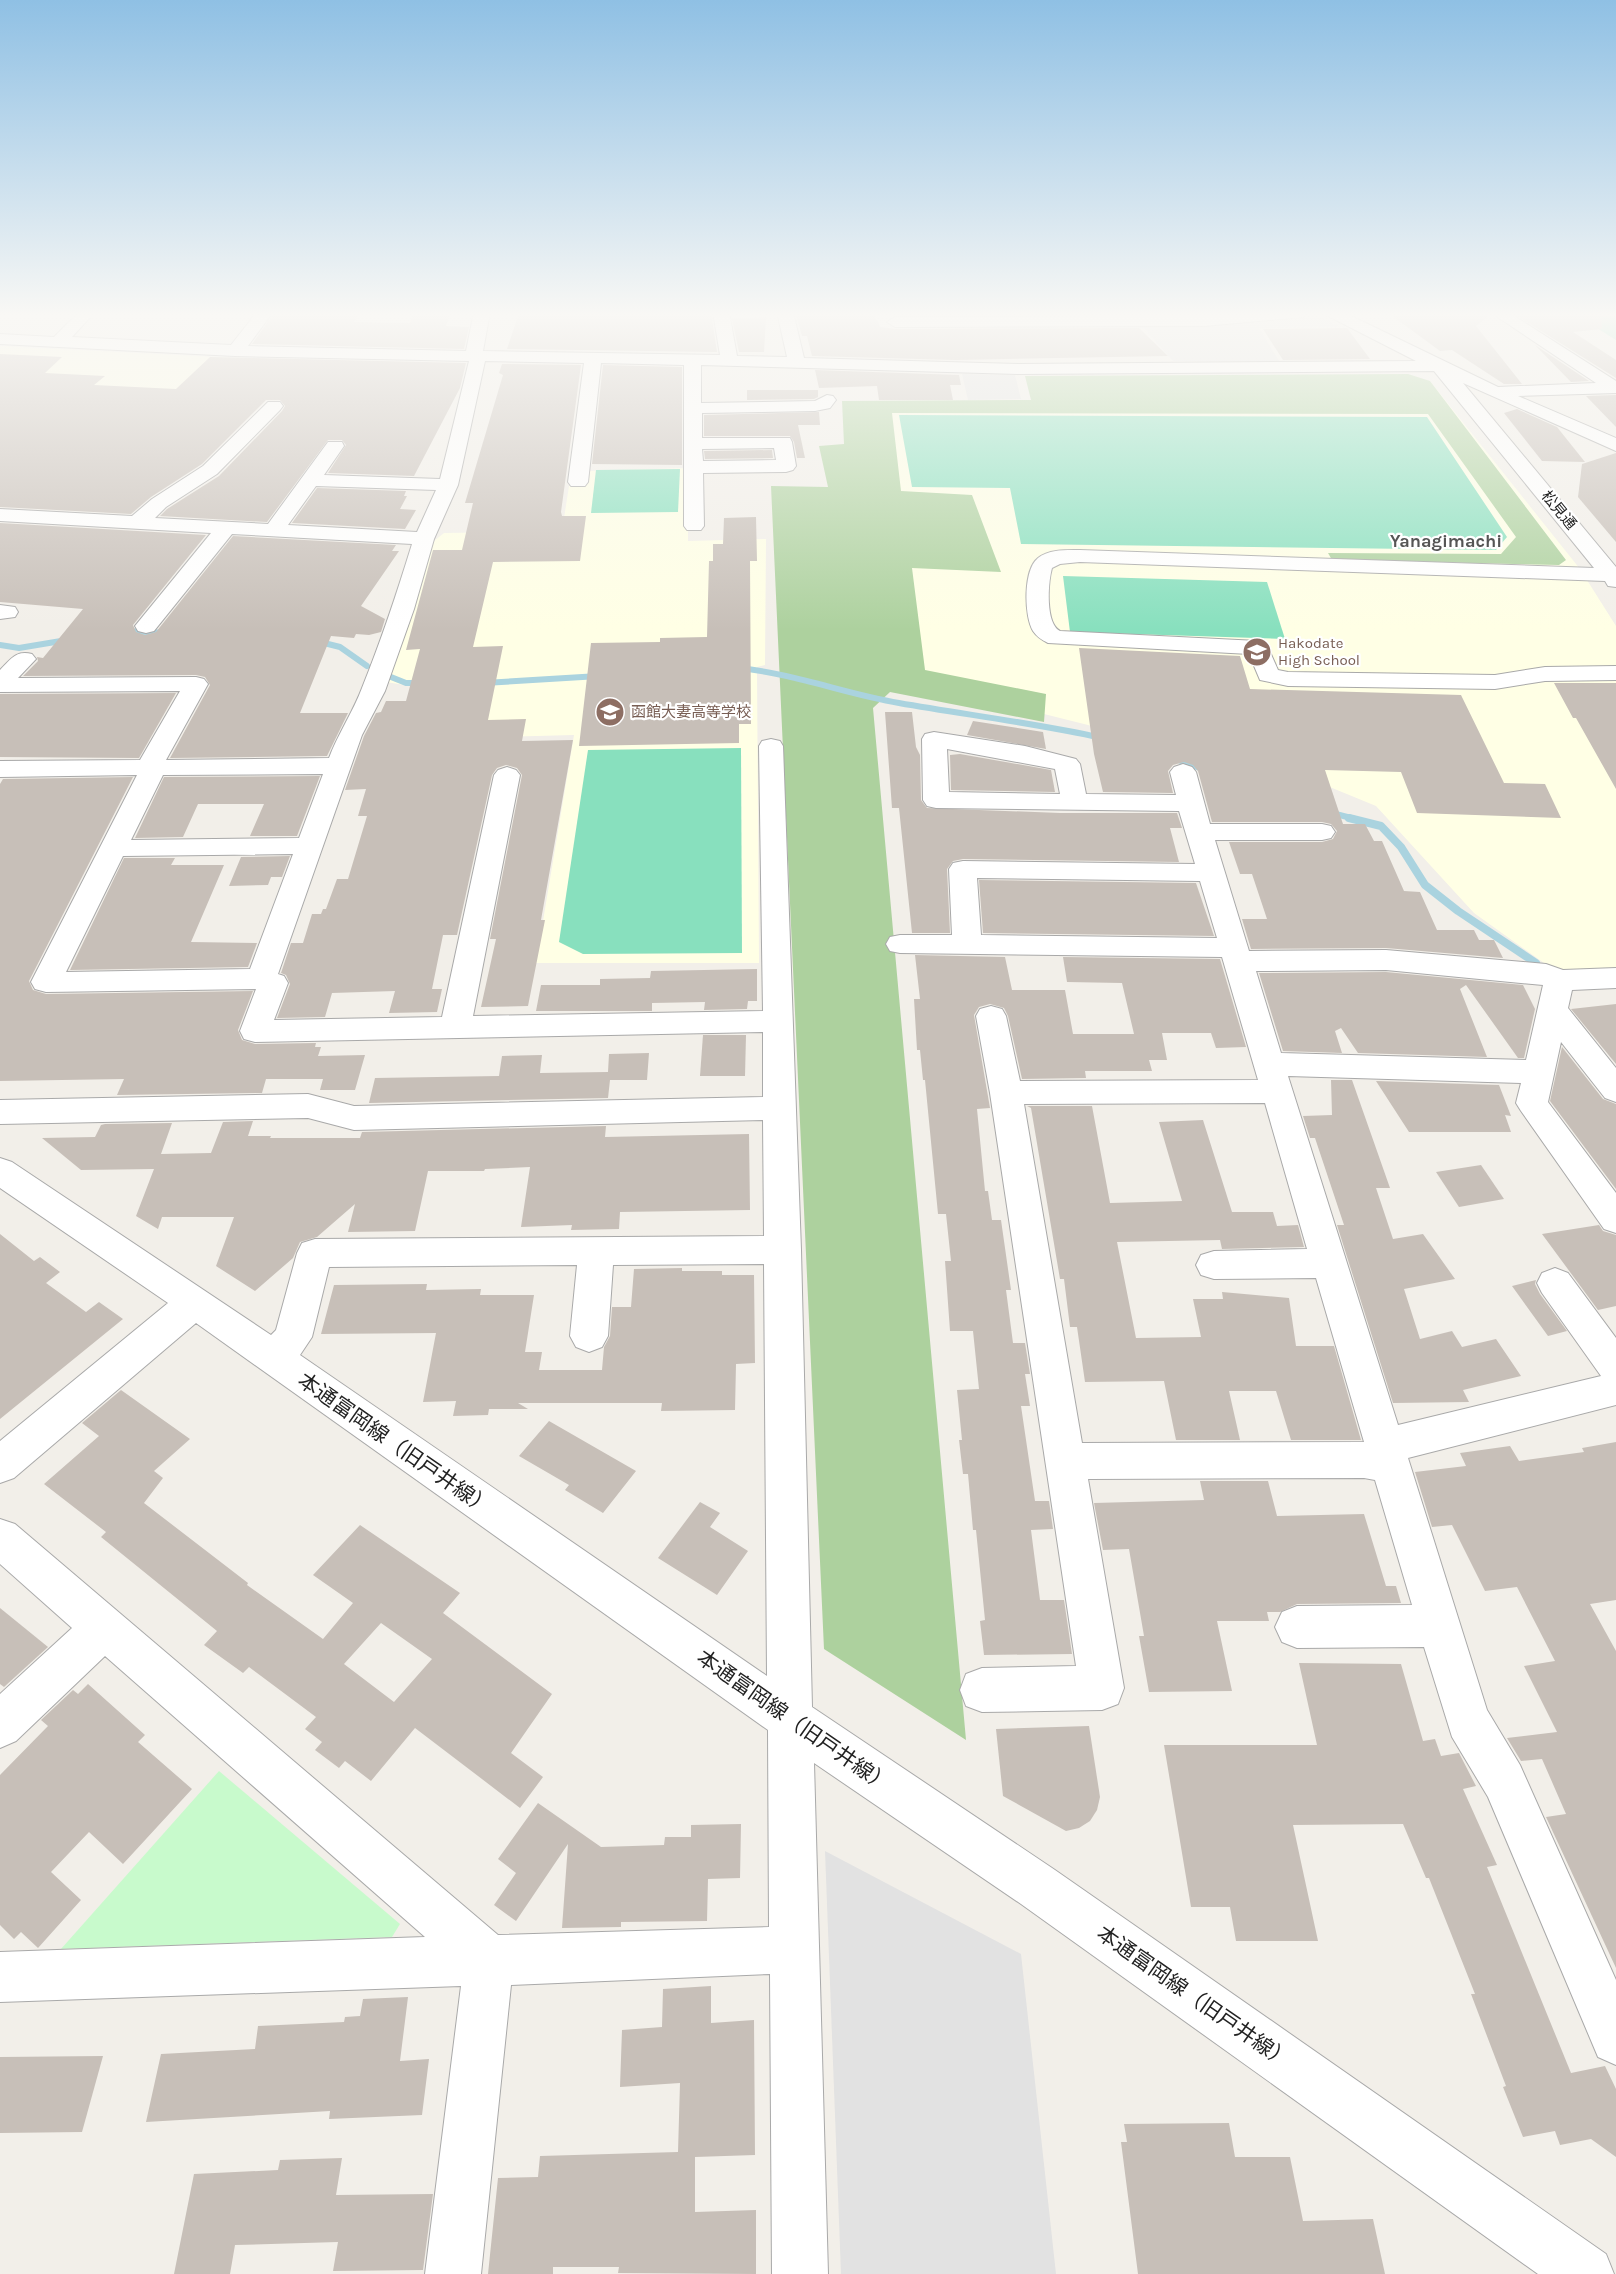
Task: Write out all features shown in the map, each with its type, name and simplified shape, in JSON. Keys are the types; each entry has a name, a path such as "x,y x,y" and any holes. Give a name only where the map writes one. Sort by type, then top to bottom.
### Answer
{"street":[{"path":"137,523 159,503 210,470 262,418"},
{"path":"261,979 338,766 350,735 373,691 403,609 424,539 448,484 462,418"},
{"path":"578,482 586,418"},
{"path":"693,418 694,526"},
{"path":"766,443 763,428 770,422 770,418"},
{"name":"松見通","path":"1483,418 1614,577"},
{"path":"1554,418 1616,445"},
{"path":"693,444 783,442 786,466 694,467"},
{"path":"274,530 335,446"},
{"path":"310,480 448,484"},
{"path":"0,515 424,539"},
{"path":"146,626 226,528"},
{"path":"1614,577 1080,556 1056,558 1044,564 1038,576 1041,623 1045,632 1056,638 1258,648 1268,675 1288,679 1495,682 1545,674 1616,673"},
{"path":"0,684 24,659"},
{"path":"0,684 196,684 152,767 46,982 261,979 273,983 255,1031 778,1021"},
{"path":"1075,801 1067,764 934,739 936,800 1190,803"},
{"path":"771,746 783,1250 800,2274"},
{"path":"0,769 338,766"},
{"path":"1183,772 1198,832 1468,1721 1504,1781 1616,2039"},
{"path":"455,1028 507,775"},
{"path":"1198,832 1322,832"},
{"path":"113,848 309,846"},
{"path":"967,944 963,869 1211,873"},
{"path":"900,944 967,944 1386,960 1546,974 1556,995 1616,1090"},
{"path":"1556,995 1616,978"},
{"path":"1556,995 1532,1103 1616,1219"},
{"path":"982,1690 1102,1688 1006,1093 991,1016"},
{"path":"1006,1093 1273,1078 1538,1072"},
{"path":"0,1112 308,1106 354,1118 779,1108"},
{"name":"本通富岡線（旧戸井線）","path":"0,1171 195,1302 790,1719 1038,1887 1586,2274"},
{"path":"273,1358 293,1337 315,1253 783,1250"},
{"path":"589,1336 596,1251"},
{"path":"1214,1265 1328,1263"},
{"path":"1555,1283 1616,1367"},
{"path":"0,1465 195,1302"},
{"path":"1387,1460 1401,1441 1616,1389"},
{"path":"1066,1461 1387,1460"},
{"path":"0,1538 489,1960"},
{"path":"1297,1627 1439,1626"},
{"path":"0,1725 105,1627"},
{"path":"0,1977 766,1951"},
{"path":"453,2274 489,1960"}],"shaded area":[{"path":"0,418 125,418 0,474"},
{"name":"Hakodate High School","path":"878,418 1460,418 1580,569 1616,626 1616,969 1581,971 1551,968 1474,913 1376,806 1320,783 900,678"},
{"name":"函館大妻高等学校","path":"688,468 688,541 766,539 765,665 757,667 759,963 536,963 574,735 457,738 423,688 386,682 434,541 444,533 562,531 569,486 585,485 588,471"},
{"path":"825,1851 1021,1954 1056,2274 841,2274"}],"green space":[{"path":"843,418 893,418 901,491 972,495 1001,572 912,568 925,670 1046,694 1044,722 890,692 873,708 966,1740 824,1649 771,486 828,487 819,446 844,444"},
{"path":"900,418 1428,418 1507,537 1496,550 1021,544 1010,488 912,487"},
{"path":"1431,418 1458,418 1566,560 1559,565 1332,560 1328,553 1501,554 1516,537"},
{"path":"680,469 678,512 591,513 596,470"},
{"path":"1063,576 1267,582 1285,639 1070,632"},
{"path":"741,748 742,953 583,954 559,942 588,750"},
{"path":"219,1771 400,1924 392,1937 61,1949"}],"building":[{"path":"0,418 248,418 202,464 151,497 131,514 0,507"},
{"path":"275,418 444,418 414,476 328,473 346,445 342,440 328,440 267,522 160,516 167,509 219,476"},
{"path":"490,418 574,418 561,512 562,516 586,516 580,561 493,562 473,647 503,646 488,720 526,719 522,741 573,740 541,920 545,920 528,1006 481,1007 496,939 490,939 522,775 517,768 506,765 497,768 492,775 457,935 443,935 432,989 442,989 437,1012 389,1013 395,991 332,993 325,1017 277,1018 290,984 286,975 281,973 291,943 303,943 312,914 321,914 323,909 326,909 337,879 348,879 367,816 358,816 366,789 345,790 364,736 376,713 381,712 386,701 406,701 420,649 406,650 433,550 462,550 473,503 465,503"},
{"path":"597,418 682,418 682,465 592,464"},
{"path":"704,418 819,418 820,425 798,425 805,458 797,458 794,442 790,436 704,436"},
{"path":"1508,418 1537,418 1557,427 1585,462 1542,461"},
{"path":"1607,418 1616,418 1616,427"},
{"path":"772,450 773,458 705,459 704,451"},
{"path":"1616,453 1616,542 1578,497 1582,464"},
{"path":"317,488 406,491 404,496 407,496 400,509 416,510 405,529 292,523"},
{"path":"756,517 757,561 750,561 751,724 739,724 739,743 579,746 591,643 660,642 660,638 707,637 709,561 713,561 713,544 723,544 724,518"},
{"path":"0,523 206,535 133,625 136,632 145,635 156,632 233,536 396,545 392,551 399,551 361,606 385,619 381,632 369,635 356,634 354,638 331,636 300,713 348,713 327,756 170,758 210,685 205,677 196,675 23,676 38,661 37,657 43,658 83,609 0,602"},
{"path":"1079,648 1240,656 1250,689 1461,695 1504,783 1545,784 1561,818 1417,813 1401,772 1325,770 1343,824 1365,824 1374,841 1382,841 1404,891 1420,892 1437,930 1474,930 1479,940 1494,940 1503,958 1386,948 1251,949 1242,919 1267,919 1252,874 1240,874 1229,842 1322,842 1333,839 1337,831 1331,824 1322,822 1212,822 1198,771 1193,765 1184,762 1173,765 1168,771 1173,793 1103,792 1094,754"},
{"path":"1554,683 1616,683 1616,789 1576,718 1573,718"},
{"path":"176,693 139,758 0,757 0,694"},
{"path":"885,712 912,712 916,747 920,755 921,800 927,808 1060,813 1177,813 1182,828 1170,828 1179,862 963,859 953,861 947,869 950,933 912,933 899,808 892,808"},
{"path":"973,721 1043,732 1046,749 967,735"},
{"path":"960,754 1051,770 1055,792 951,790 950,755"},
{"path":"320,776 297,836 250,836 264,804 198,804 183,837 135,838 164,777"},
{"path":"133,777 29,981 33,990 46,994 253,991 238,1030 242,1040 255,1044 316,1043 315,1047 321,1047 318,1056 365,1055 355,1090 320,1090 323,1079 266,1079 262,1093 117,1095 124,1079 0,1081 0,784 3,779"},
{"path":"290,856 282,877 271,877 268,885 229,886 241,857"},
{"path":"124,858 175,858 171,865 224,865 191,942 257,943 248,967 70,970"},
{"path":"979,880 1196,883 1214,936 983,933"},
{"path":"915,955 1005,957 1012,990 1065,990 1073,1034 1134,1034 1122,983 1067,982 1063,957 1220,959 1246,1047 1216,1048 1211,1033 1162,1033 1167,1060 1149,1060 1152,1071 1085,1071 1086,1078 1022,1079 1008,1016 1004,1008 990,1004 979,1007 974,1015 990,1108 977,1109 985,1191 988,1191 992,1220 1001,1220 1011,1290 1006,1290 1013,1343 1025,1343 1030,1374 1025,1374 1030,1406 1021,1406 1035,1501 1049,1501 1053,1529 1031,1530 1040,1600 1064,1600 1072,1654 984,1655 980,1621 985,1620 976,1530 973,1530 968,1474 963,1474 957,1390 979,1389 973,1331 950,1331 945,1261 951,1261 946,1214 938,1214 925,1080 923,1080 920,1050 917,1050 914,999 920,999"},
{"path":"757,969 757,1001 748,1001 747,1009 704,1010 705,1002 652,1003 652,1011 536,1011 541,985 600,985 600,979 650,978 651,971"},
{"path":"1386,972 1523,985 1535,1009 1524,1058 1518,1058 1466,985 1460,989 1487,1057 1358,1053 1341,1028 1335,1031 1342,1053 1283,1051 1259,973"},
{"path":"1616,1004 1616,1064 1571,1009"},
{"path":"703,1035 746,1035 745,1076 700,1076"},
{"path":"1562,1047 1603,1099 1616,1104 1616,1189 1550,1101"},
{"path":"649,1053 647,1080 610,1080 608,1098 369,1103 375,1078 499,1076 502,1056 542,1055 540,1073 608,1072 609,1054"},
{"path":"1331,1080 1352,1080 1390,1188 1376,1188 1393,1239 1423,1234 1455,1279 1404,1289 1420,1339 1452,1331 1462,1347 1496,1339 1521,1376 1463,1390 1469,1402 1393,1403 1337,1225 1344,1225 1315,1138 1310,1138 1303,1116 1332,1115"},
{"path":"1376,1081 1499,1085 1511,1116 1505,1115 1511,1132 1409,1132"},
{"path":"1027,1106 1092,1106 1110,1203 1182,1201 1159,1122 1203,1120 1232,1212 1273,1212 1277,1226 1298,1225 1304,1247 1222,1249 1220,1240 1117,1242 1136,1338 1201,1337 1193,1299 1223,1299 1222,1292 1289,1298 1296,1346 1334,1346 1361,1440 1291,1440 1276,1391 1229,1391 1240,1440 1176,1440 1164,1381 1085,1382 1077,1327 1070,1327 1064,1279 1060,1279 1031,1108"},
{"path":"253,1121 248,1136 271,1136 270,1138 360,1138 362,1132 606,1126 605,1137 749,1134 750,1210 620,1212 619,1229 571,1230 572,1225 521,1227 530,1167 485,1169 484,1171 428,1171 415,1231 348,1232 355,1204 317,1237 300,1242 293,1258 255,1291 216,1266 234,1217 162,1217 158,1229 136,1216 154,1169 81,1170 42,1138 95,1137 101,1125 105,1124 172,1123 161,1154 211,1153 223,1122"},
{"path":"1481,1165 1504,1199 1459,1207 1436,1172"},
{"path":"1599,1225 1603,1231 1616,1235 1616,1306 1598,1310 1542,1234"},
{"path":"0,1234 34,1261 40,1257 60,1272 46,1283 86,1312 99,1302 123,1319 0,1419"},
{"path":"682,1268 682,1271 722,1271 722,1275 754,1275 755,1363 736,1364 735,1410 661,1411 662,1403 518,1403 528,1409 489,1409 488,1415 453,1416 456,1401 423,1402 436,1333 321,1334 334,1285 427,1284 426,1290 481,1289 480,1295 534,1295 525,1352 542,1352 539,1370 602,1370 604,1347 610,1336 612,1307 631,1307 634,1269"},
{"path":"1536,1280 1535,1284 1540,1294 1567,1331 1548,1336 1512,1286"},
{"path":"121,1390 190,1439 154,1471 163,1478 144,1503 248,1583 247,1585 323,1639 353,1603 313,1575 360,1525 460,1593 443,1613 552,1694 511,1753 543,1777 520,1808 415,1728 371,1781 345,1761 339,1768 315,1750 322,1742 305,1729 316,1717 249,1667 243,1673 204,1645 217,1631 101,1537 106,1532 44,1484 99,1436 82,1423","holes":["381,1623 432,1659 394,1702 344,1664"]},
{"path":"549,1421 636,1471 603,1513 565,1490 569,1485 519,1456"},
{"path":"1616,1442 1616,1600 1590,1604 1616,1651 1616,1968 1546,1817 1566,1814 1542,1759 1521,1761 1507,1738 1557,1732 1524,1666 1555,1661 1517,1587 1485,1591 1452,1525 1432,1527 1415,1472 1466,1466 1460,1453 1510,1446 1519,1461 1584,1452 1582,1448"},
{"path":"1200,1481 1268,1481 1277,1516 1364,1514 1386,1586 1396,1586 1401,1603 1297,1604 1280,1612 1267,1612 1269,1621 1217,1621 1232,1691 1149,1692 1139,1636 1144,1636 1129,1549 1103,1550 1094,1503 1204,1500"},
{"path":"700,1502 720,1513 710,1527 748,1551 717,1595 658,1558"},
{"path":"0,1608 48,1647 4,1687 0,1684"},
{"path":"1299,1663 1401,1664 1423,1741 1435,1739 1441,1756 1459,1753 1476,1786 1463,1789 1497,1865 1487,1867 1571,2073 1605,2066 1616,2089 1616,2157 1591,2139 1560,2145 1555,2131 1523,2137 1471,1994 1475,1994 1429,1878 1426,1878 1403,1824 1293,1825 1318,1941 1236,1941 1230,1907 1191,1907 1164,1745 1317,1745"},
{"path":"88,1684 145,1735 138,1742 192,1789 123,1864 89,1832 51,1872 81,1900 38,1948 21,1932 14,1939 0,1925 0,1775 48,1726 41,1720 73,1690 78,1694"},
{"path":"1089,1726 1100,1797 1097,1810 1090,1821 1079,1828 1066,1831 1003,1796 996,1729"},
{"path":"538,1803 601,1847 664,1845 665,1837 691,1837 691,1825 741,1824 740,1878 708,1879 707,1921 621,1922 621,1927 562,1928 568,1844 516,1921 494,1905 516,1873 498,1859"},
{"path":"711,1986 711,2023 754,2020 755,2155 695,2157 695,2212 756,2210 756,2274 618,2273 619,2267 553,2267 553,2274 488,2274 498,2178 538,2177 540,2156 678,2152 680,2083 620,2087 622,2030 662,2027 663,1989"},
{"path":"408,1997 400,2061 429,2059 422,2115 329,2119 330,2111 146,2122 161,2054 255,2049 258,2026 344,2022 345,2017 360,2016 363,1999"},
{"path":"103,2056 82,2132 0,2133 0,2057"},
{"path":"1229,2123 1235,2157 1290,2157 1303,2221 1373,2219 1385,2274 1138,2274 1121,2142 1127,2142 1124,2124"},
{"path":"342,2158 336,2195 433,2194 423,2270 333,2271 338,2242 235,2245 230,2274 174,2274 194,2174 278,2170 280,2160"}],"waterway":[{"path":"125,631 168,633"},
{"path":"0,645 19,648 67,640"},
{"path":"316,641 340,647 367,666"},
{"path":"739,668 780,675 879,699 1102,738"},
{"path":"484,683 599,676"},
{"path":"391,677 406,683 422,683"},
{"path":"1173,758 1205,770"},
{"path":"1328,812 1355,819"},
{"path":"1349,818 1381,826 1401,847 1425,885 1458,911 1536,963"}],"place":[{"name":"Hakodate High School","path":"1257,652"},
{"name":"函館大妻高等学校","path":"610,712"}],"district":[{"name":"Yanagimachi","path":"1446,541"}]}
